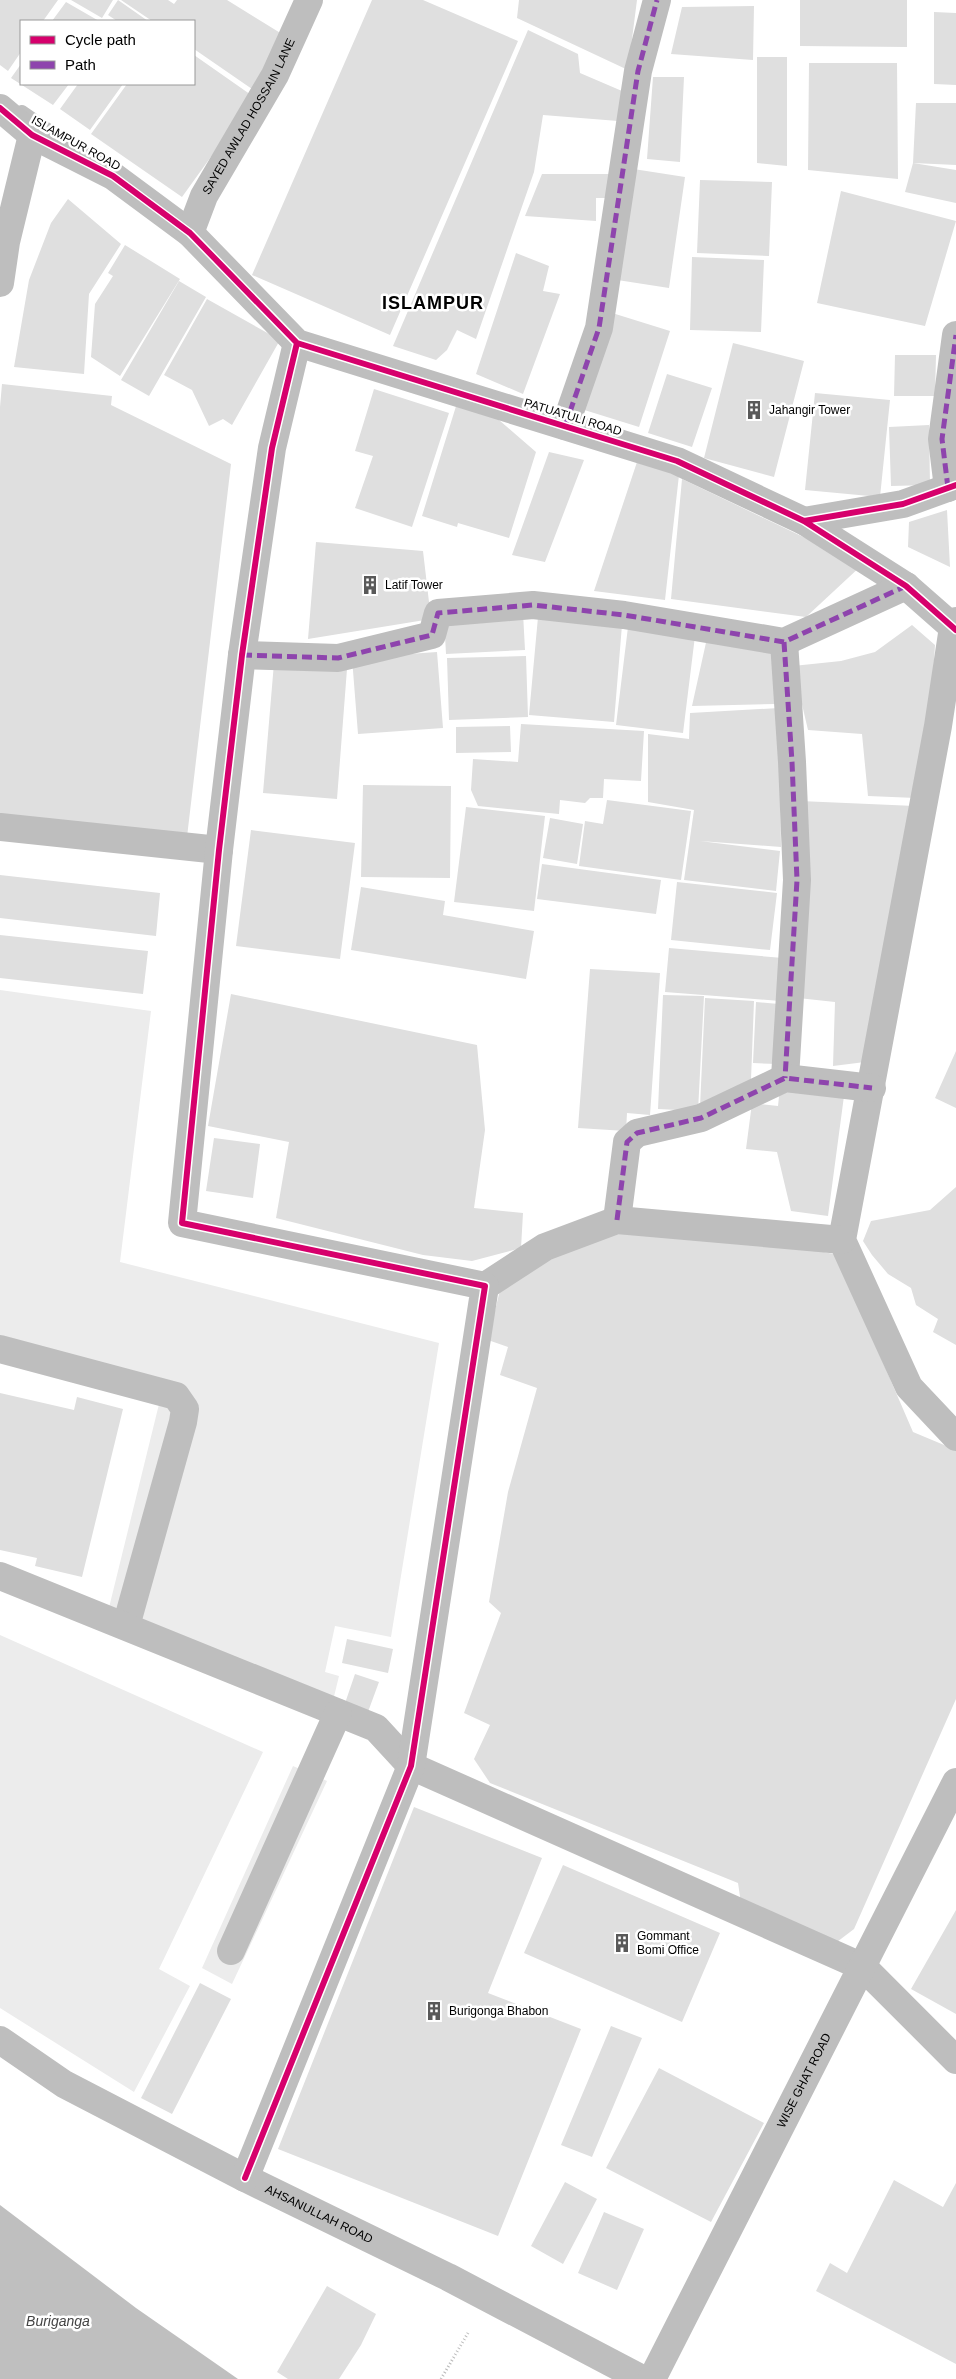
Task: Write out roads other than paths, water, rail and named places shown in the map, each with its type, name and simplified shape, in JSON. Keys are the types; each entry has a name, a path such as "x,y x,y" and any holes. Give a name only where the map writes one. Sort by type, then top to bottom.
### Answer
{"street":[{"name":"SAYED AWLAD HOSSAIN LANE","path":"190,233 204,196 275,75 309,0"},
{"path":"565,426 599,328 638,71 657,0"},
{"name":"ISLAMPUR ROAD","path":"0,108 32,134 114,176 190,233"},
{"path":"0,283 6,242 32,134"},
{"name":"PATUATULI ROAD","path":"190,233 297,343 677,461 804,521 906,586 955,626"},
{"path":"804,521 903,504 952,487 942,439 956,335"},
{"path":"297,343 272,448 242,655 219,850 182,1223 485,1286 545,1247 617,1220 842,1240"},
{"path":"242,655 338,658 432,635 438,613 533,605 624,615 784,642 906,586"},
{"path":"955,626 872,1088 842,1240 909,1387 956,1437"},
{"path":"784,642 797,880 785,1078"},
{"path":"0,827 219,850"},
{"path":"617,1220 627,1142 630,1137 637,1133 701,1118 785,1078 872,1088"},
{"path":"246,2178 411,1766 485,1286"},
{"path":"0,1349 176,1396 185,1409 184,1422 126,1626"},
{"path":"0,1576 376,1728 411,1766 864,1967 956,2060"},
{"path":"231,1951 338,1712"},
{"name":"WISE GHAT ROAD","path":"652,2379 864,1967 956,1782"},
{"name":"AHSANULLAH ROAD","path":"0,2040 64,2084 246,2178 448,2277 642,2379"}],"water":[{"name":"Buriganga","path":"0,2205 136,2308 238,2379 0,2379"}],"waterway":[{"path":"22,111 55,134"}],"place":[{"name":"Jahangir Tower","path":"754,410"},
{"name":"Latif Tower","path":"370,585"},
{"name":"Gommant Bomi Office","path":"622,1943"},
{"name":"Burigonga Bhabon","path":"434,2011"}],"district":[{"name":"ISLAMPUR","path":"433,303"}]}
